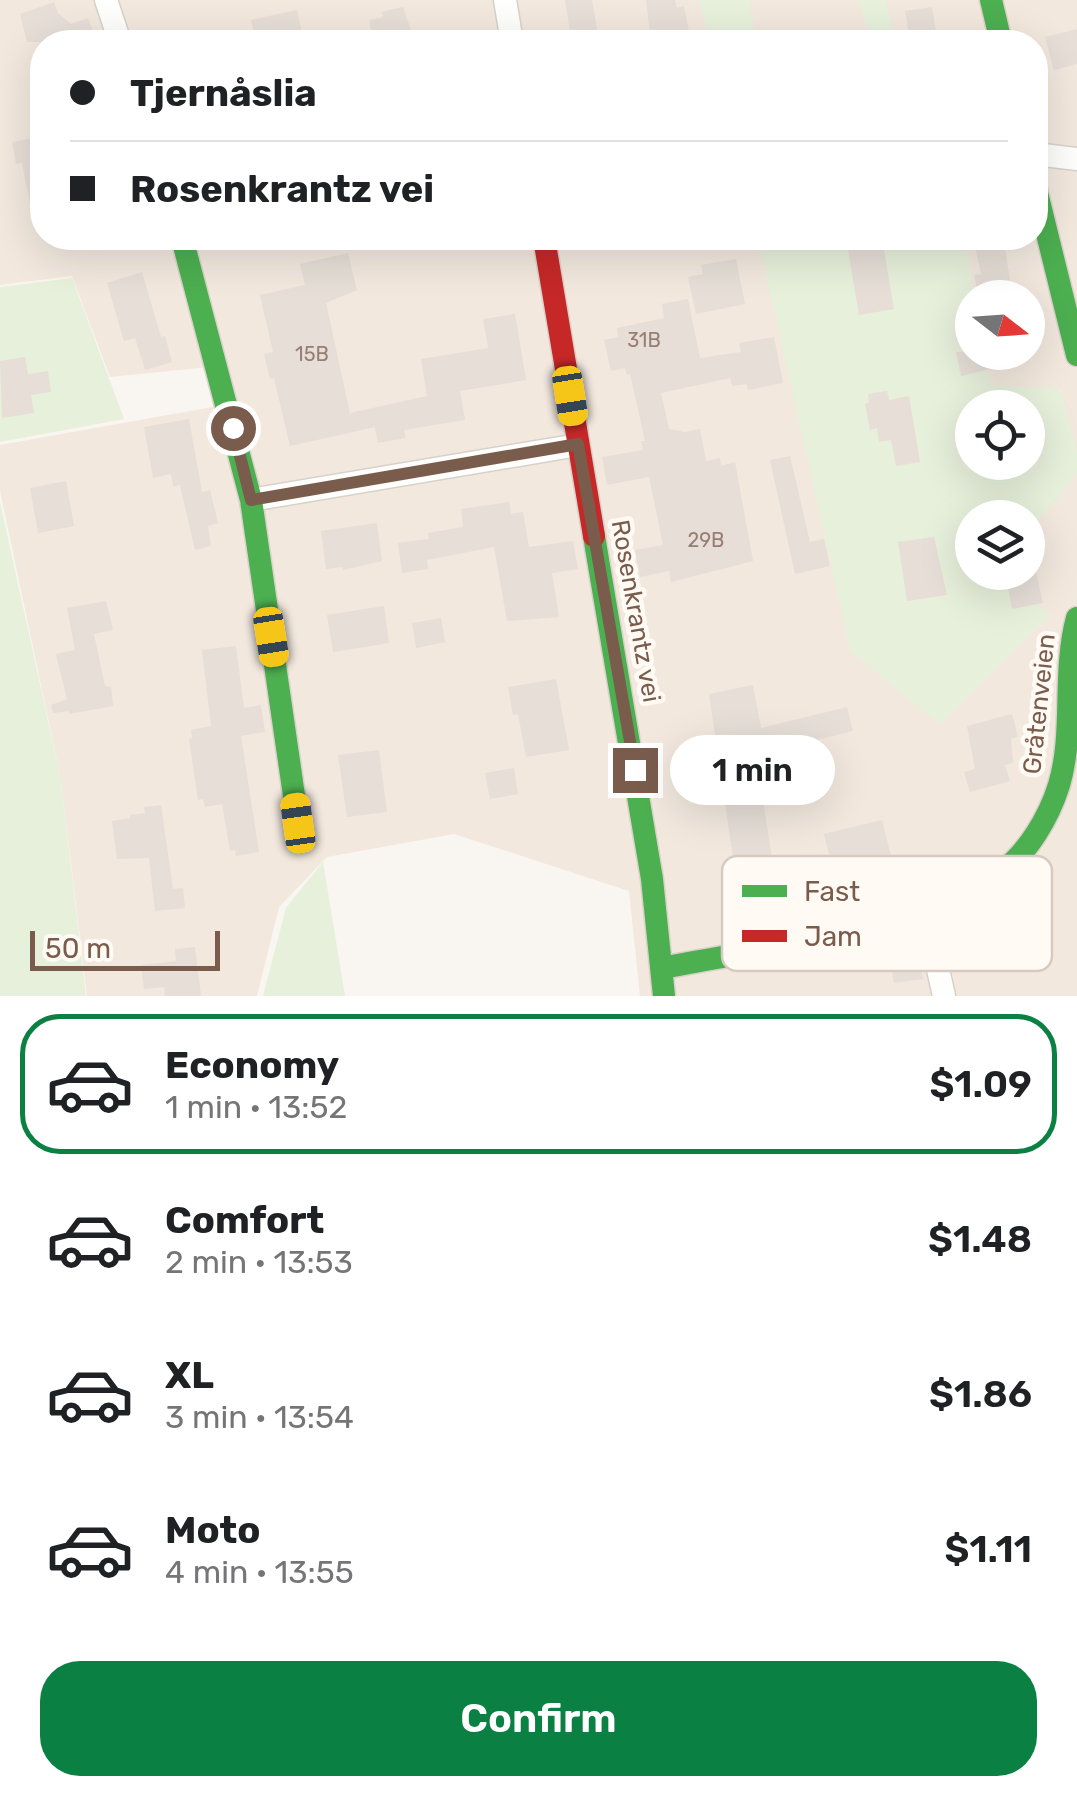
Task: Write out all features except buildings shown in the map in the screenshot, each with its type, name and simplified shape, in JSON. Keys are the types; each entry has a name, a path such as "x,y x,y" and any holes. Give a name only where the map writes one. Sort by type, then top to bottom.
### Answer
{"street":[{"path":"106,0 116,30"},
{"path":"506,0 510,30"},
{"path":"991,0 998,30"},
{"path":"1048,155 1077,158"},
{"path":"1048,237 1077,356"},
{"path":"185,250 251,500 298,823"},
{"name":"Rosenkrantz vei","path":"546,250 638,788 664,996"},
{"path":"251,500 578,444"},
{"name":"Gråtenveien","path":"1018,856 1039,827 1058,786 1070,719 1067,661 1077,618"},
{"name":"Gråtenveien","path":"662,968 722,955"},
{"path":"938,971 944,996"}],"shaded area":[{"path":"0,0 1077,0 1077,996 640,996 629,891 454,834 327,857 279,907 257,996 87,996 61,780 0,491 0,445 218,406 209,367 110,377 72,276 0,285"}],"green space":[{"path":"699,0 749,0 755,30 708,30"},
{"path":"858,0 886,0 892,30 868,30"},
{"path":"761,250 967,250 972,280 955,280 955,370 988,370 991,385 1061,389 1077,453 1077,474 1045,513 1045,500 955,500 955,590 1028,590 1050,615 940,725 850,651"},
{"path":"72,278 124,419 0,442 0,287"},
{"path":"0,502 61,780 86,996 0,996"},
{"path":"323,862 345,996 263,996 286,908"}],"traffic: fast":[{"path":"991,0 998,30"},
{"path":"1048,238 1077,355"},
{"path":"185,250 251,500 298,823"},
{"path":"594,536 652,879 664,996"},
{"path":"1019,856 1050,809 1064,765 1070,660 1077,618"},
{"path":"662,968 722,957"}],"traffic: jam":[{"path":"546,250 594,536"}],"route":[{"path":"233,428 251,500 578,444 635,770"}]}
